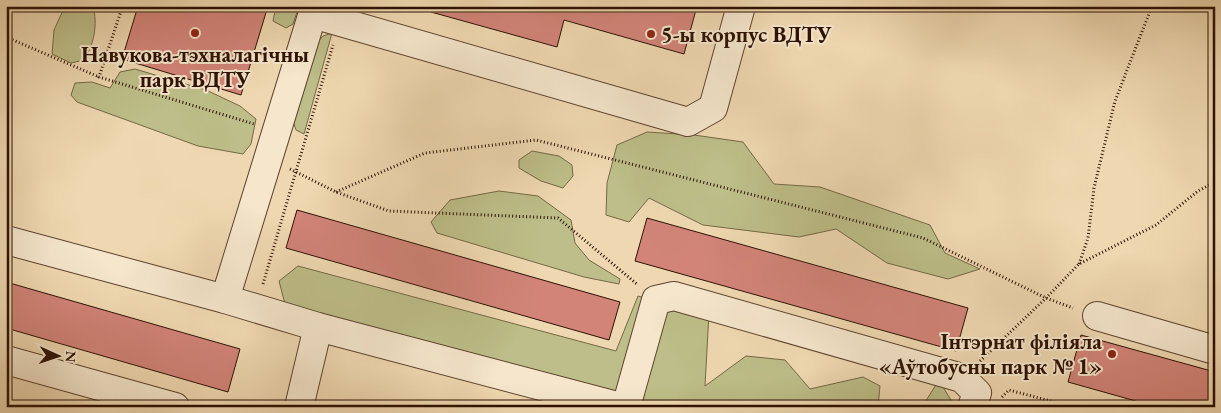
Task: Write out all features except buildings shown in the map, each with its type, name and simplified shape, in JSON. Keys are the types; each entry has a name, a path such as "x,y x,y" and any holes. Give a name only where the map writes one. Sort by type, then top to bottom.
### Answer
{"lane":[{"path":"225,299 314,10 340,22 688,122 713,108 741,6"},
{"path":"6,240 225,299 318,327 621,407"},
{"path":"626,407 656,300 674,296 977,394"},
{"path":"1097,316 1215,350"},
{"path":"299,407 318,327"},
{"path":"6,360 137,402 175,407"}],"path":[{"path":"99,77 121,11 114,6"},
{"path":"1079,264 1088,238 1094,188 1116,101 1152,6"},
{"path":"256,308 340,22"},
{"path":"6,37 99,77 277,131"},
{"path":"336,192 425,153 536,140 923,238 1046,298 1097,316"},
{"path":"268,157 336,192 389,210 558,218 656,300"},
{"path":"977,394 1046,298 1079,264 1156,225 1198,191 1215,182"},
{"path":"977,394 1009,390 1073,407"}],"green space":[{"path":"65,6 93,6 95,20 93,41 84,60 71,63 52,54 54,30"},
{"path":"276,6 299,6 293,24 286,28 273,21"},
{"path":"332,33 304,134 296,130 293,121 315,45 323,36"},
{"path":"135,69 206,90 240,106 256,119 251,144 243,154 198,146 77,102 71,95 75,83 92,82 110,88 120,72"},
{"path":"647,132 694,135 743,142 774,184 820,187 930,225 945,253 980,269 948,279 887,263 836,229 799,237 703,225 649,198 629,222 606,215 607,183 617,145"},
{"path":"532,151 559,156 572,165 573,176 563,188 541,181 519,168 519,160"},
{"path":"499,191 538,196 571,220 575,243 589,260 620,279 619,284 584,277 437,233 431,222 450,200"},
{"path":"298,266 616,351 638,296 669,305 709,313 705,386 746,356 785,360 810,389 863,377 880,386 878,407 660,407 285,304 279,281"},
{"path":"939,380 955,407 922,407"}],"place":[{"name":"Навукова-тэхналагічны парк ВДТУ","path":"195,33"},
{"name":"5-ы корпус ВДТУ","path":"651,34"},
{"name":"Інтэрнат філіяла «Аўтобусны парк № 1»","path":"1112,354"}]}
